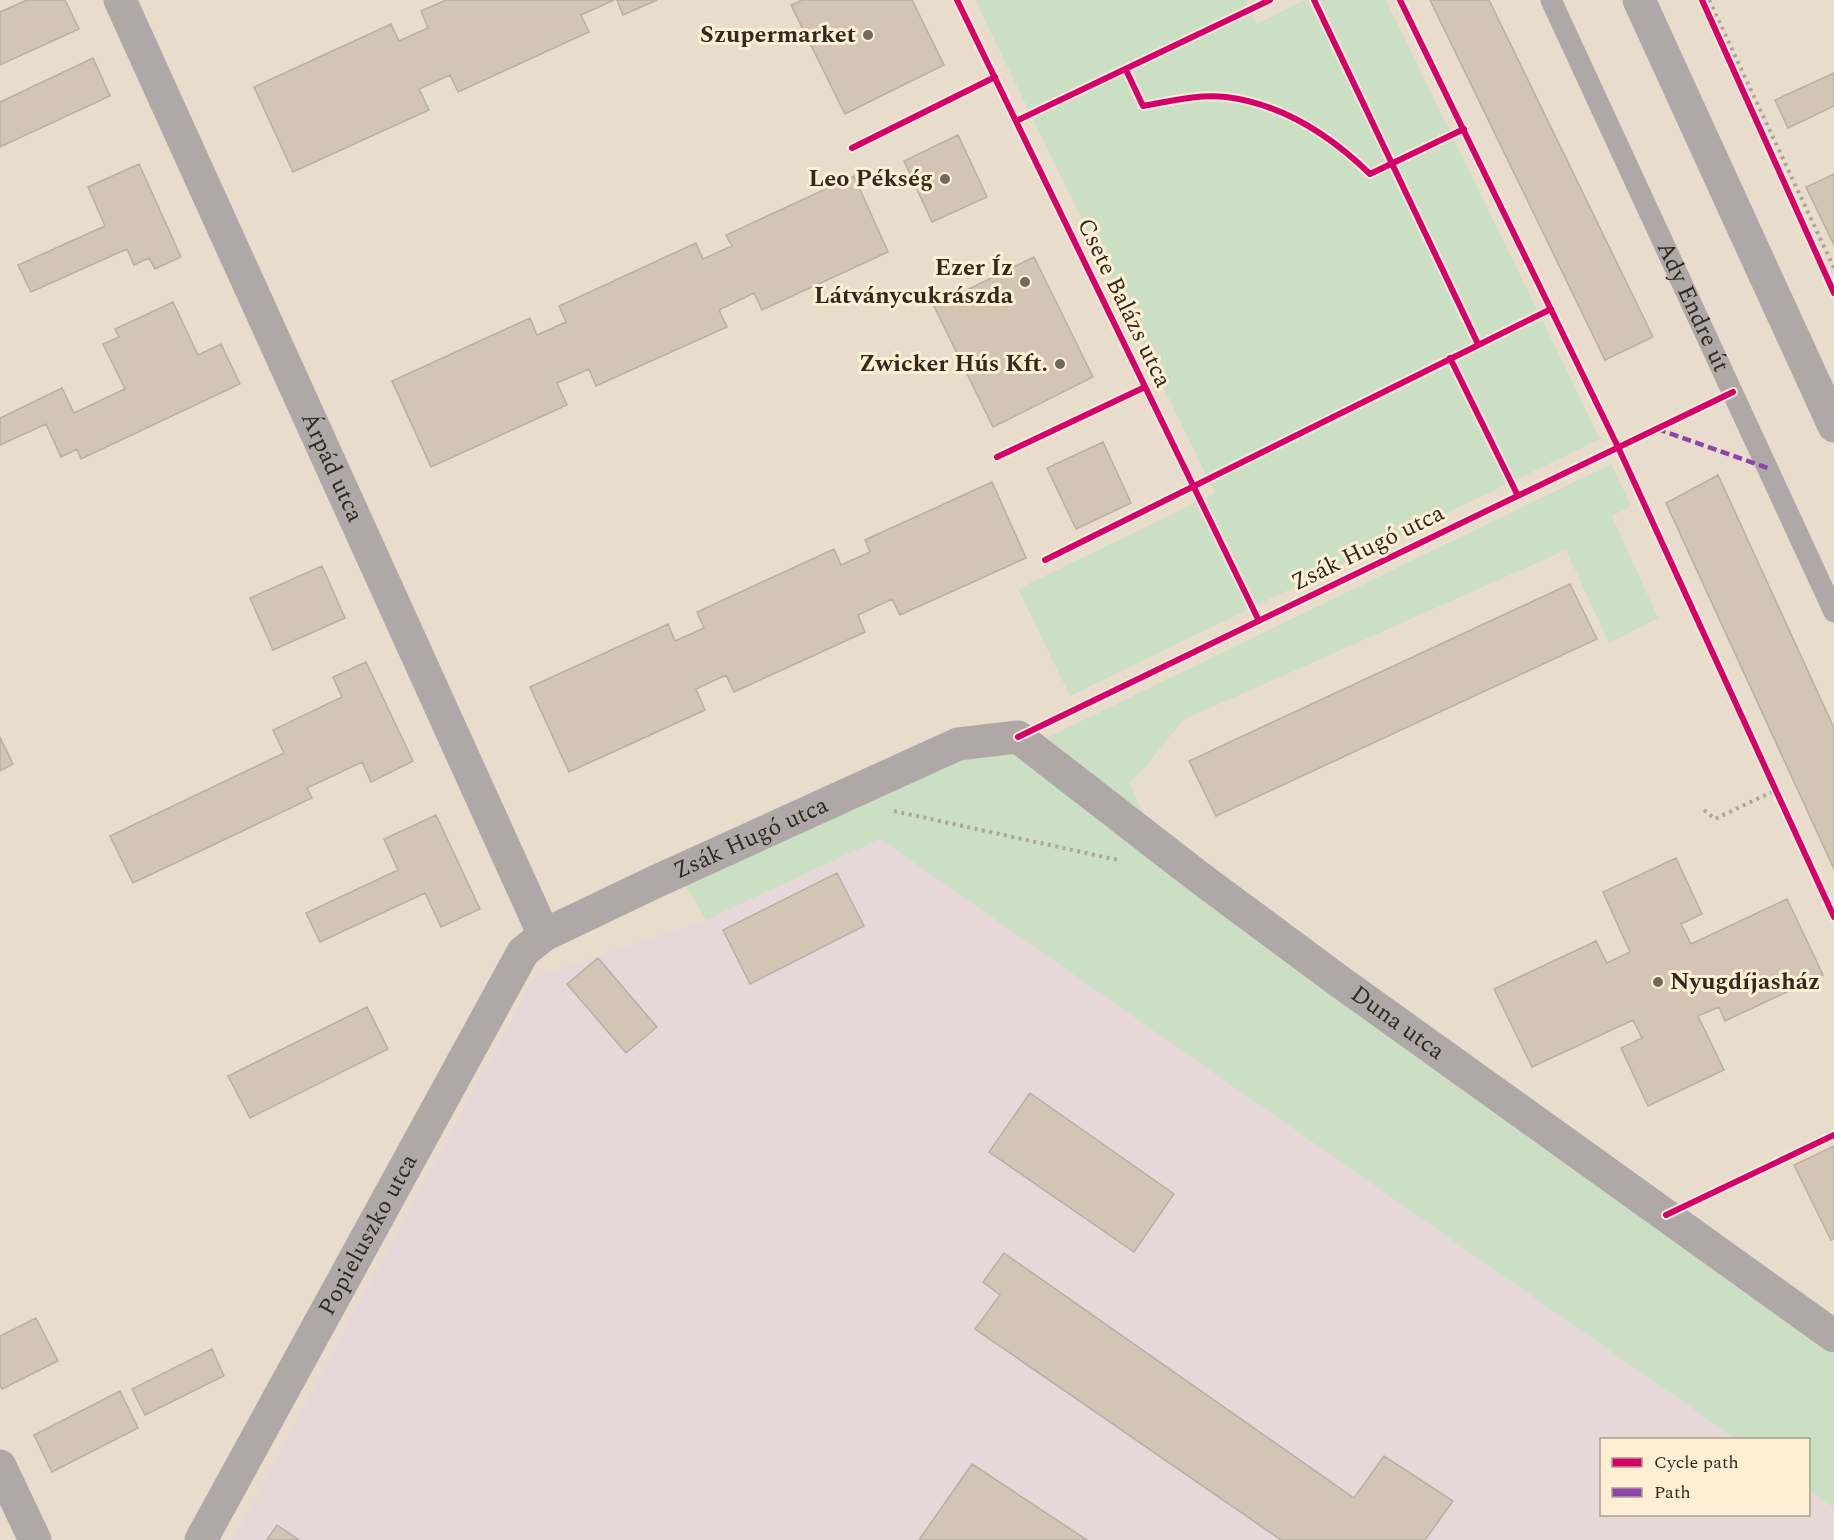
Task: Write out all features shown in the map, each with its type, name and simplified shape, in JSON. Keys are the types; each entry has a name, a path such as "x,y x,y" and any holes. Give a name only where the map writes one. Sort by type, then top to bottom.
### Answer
{"street":[{"name":"Árpád utca","path":"120,0 544,935"},
{"path":"1639,0 1834,426"},
{"name":"Duna utca","path":"958,744 1018,737 1200,878 1339,981 1834,1336"},
{"name":"Zsák Hugó utca","path":"544,935 958,744"},
{"name":"Popieluszko utca","path":"201,1540 523,952 544,935"},
{"path":"0,1466 35,1540"}],"lane":[{"name":"Ady Endre út","path":"1551,0 1834,612"}],"path":[{"path":"1702,0 1763,134"},
{"path":"1709,0 1834,268"},
{"path":"1771,779 1781,801"},
{"path":"1704,810 1715,819 1776,790"},
{"path":"837,799 1118,860"}],"shaded area":[{"path":"880,839 1735,1438 1600,1438 1600,1516 1810,1516 1810,1491 1834,1508 1834,1540 233,1540 534,977 706,920"}],"green space":[{"path":"975,0 1245,0 1257,24 1305,0 1386,0 1600,439 1070,696 1018,589 1215,493"},
{"path":"1611,464 1631,506 1612,516 1658,618 1609,643 1566,550 1183,720 1141,772 1129,782 1144,815 1040,741"},
{"path":"967,753 1013,754 1834,1355 1834,1508 1810,1491 1810,1438 1735,1438 880,839 706,920 682,880"}],"building":[{"path":"27,0 65,0 79,29 0,65 0,12"},
{"path":"446,0 614,0 581,15 589,32 458,92 450,75 419,89 429,110 293,172 254,87 391,24 399,41 428,28 421,11"},
{"path":"617,0 657,0 623,15"},
{"name":"Szupermarket","path":"802,0 912,0 944,65 845,114 791,5"},
{"path":"1430,0 1489,0 1653,337 1605,360"},
{"path":"93,58 110,96 0,147 0,102"},
{"path":"1834,73 1834,106 1788,128 1775,100"},
{"name":"Leo Pékség","path":"958,135 987,197 932,222 904,161"},
{"path":"139,164 181,257 155,269 149,258 134,265 127,249 31,292 18,265 105,226 88,187"},
{"path":"1834,174 1834,245 1806,187"},
{"path":"854,176 888,252 762,310 754,293 719,310 727,327 596,386 589,369 557,383 567,405 431,467 392,381 530,318 537,335 566,322 559,306 696,243 703,259 732,246 726,235"},
{"path":"1034,257 1093,377 993,427 934,306"},
{"path":"173,302 198,355 221,344 240,384 81,459 77,449 61,457 46,424 0,445 0,418 62,388 74,413 125,389 103,344 119,337 115,329"},
{"path":"1103,442 1131,503 1076,529 1047,468"},
{"path":"1718,475 1834,728 1834,869 1666,503"},
{"path":"992,482 1026,558 900,615 892,599 858,615 865,632 734,692 726,675 696,689 705,710 569,772 530,687 668,624 675,641 704,628 697,612 834,549 841,565 870,552 865,540"},
{"path":"322,566 345,618 273,650 250,598"},
{"path":"1570,584 1597,639 1216,816 1189,761"},
{"path":"366,662 413,761 371,782 362,762 307,788 312,798 133,883 110,836 284,753 273,730 342,697 333,677"},
{"path":"0,737 13,764 0,771"},
{"path":"436,815 480,909 441,927 425,893 320,942 306,913 398,870 384,839"},
{"name":"Nyugdíjasház","path":"1676,858 1702,914 1681,924 1691,944 1787,899 1823,975 1725,1021 1719,1007 1698,1016 1724,1070 1648,1106 1621,1048 1642,1038 1633,1020 1532,1067 1494,989 1596,941 1607,963 1630,952 1603,892"},
{"path":"837,873 864,926 750,984 723,930"},
{"path":"598,958 657,1027 626,1053 567,984"},
{"path":"367,1007 388,1049 250,1118 228,1076"},
{"path":"1030,1093 1174,1194 1134,1252 989,1152"},
{"path":"1834,1146 1834,1239 1831,1240 1794,1165"},
{"path":"1004,1253 1354,1498 1384,1456 1453,1501 1425,1540 1281,1540 975,1329 1000,1295 983,1282"},
{"path":"36,1318 58,1361 2,1389 0,1385 0,1336"},
{"path":"212,1349 224,1376 145,1415 132,1389"},
{"path":"120,1391 138,1428 52,1472 34,1435"},
{"path":"972,1464 1087,1540 919,1540"},
{"path":"277,1525 299,1540 267,1540"}],"marked path":[{"path":"1657,429 1768,468"}],"cycle path":[{"name":"Csete Balázs utca","path":"957,0 1259,621"},
{"path":"1016,121 1270,0"},
{"path":"1314,0 1478,344"},
{"path":"1400,0 1618,447 1834,917"},
{"path":"1702,0 1834,293"},
{"path":"1126,70 1143,106 1205,96 1247,101 1286,114 1304,124 1339,147 1370,174 1464,129"},
{"path":"852,148 995,77"},
{"path":"1045,560 1551,309"},
{"path":"1450,358 1518,496"},
{"name":"Csete Balázs utca","path":"997,457 1145,387"},
{"path":"1018,737 1733,392"},
{"path":"1666,1215 1834,1135"}],"place":[{"name":"Szupermarket","path":"868,35"},
{"name":"Leo Pékség","path":"945,179"},
{"name":"Ezer Íz Látványcukrászda","path":"1025,282"},
{"name":"Zwicker Hús Kft.","path":"1060,364"},
{"name":"Nyugdíjasház","path":"1658,982"}]}
